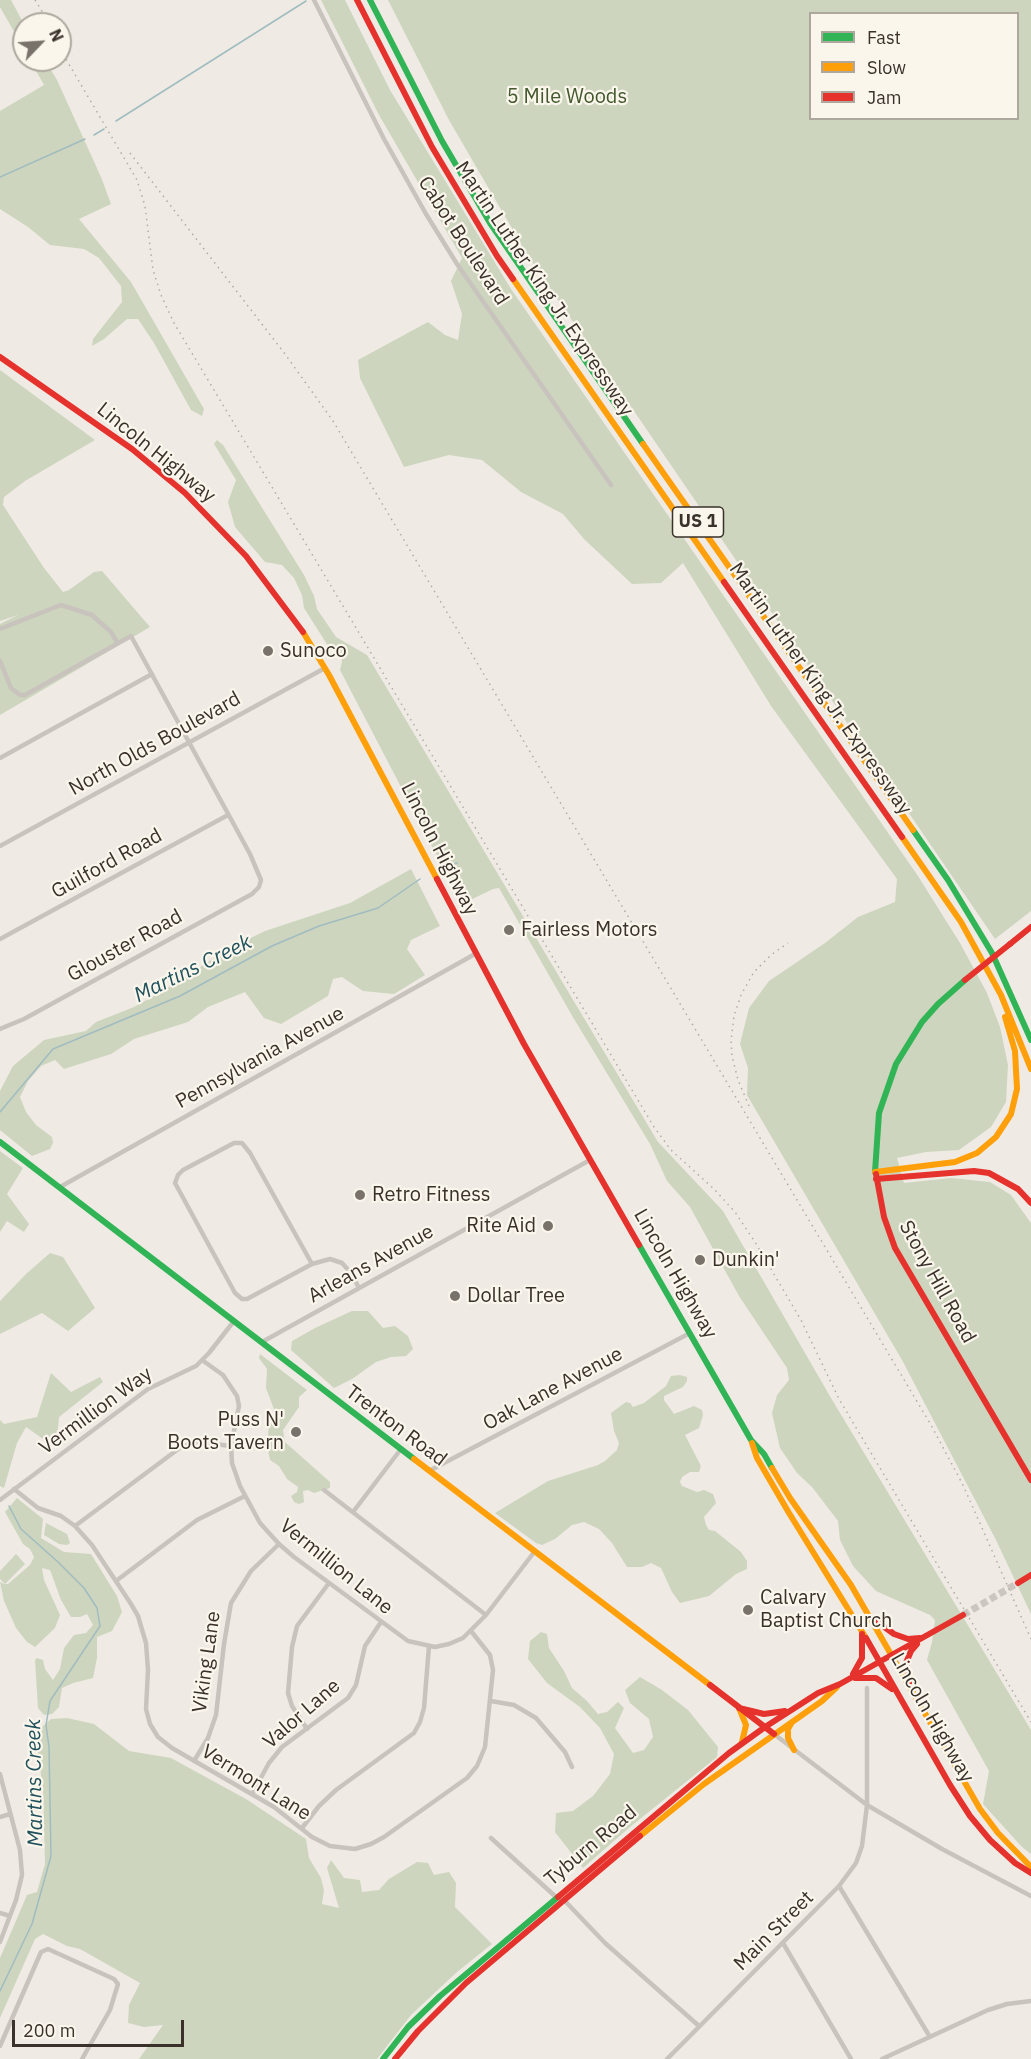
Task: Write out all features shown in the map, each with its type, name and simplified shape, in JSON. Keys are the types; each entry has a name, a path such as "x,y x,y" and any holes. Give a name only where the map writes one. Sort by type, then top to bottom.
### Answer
{"main road":[{"name":"Martin Luther King Jr. Expressway","path":"357,0 432,147 497,256 938,886 992,976 1010,1014 1031,1069"},
{"name":"Martin Luther King Jr. Expressway","path":"370,0 442,141 490,223 948,880 996,962 1031,1041"},
{"name":"Lincoln Highway","path":"0,357 137,453 199,507 234,543 299,625 325,668 524,1044 751,1440 757,1458 783,1504 859,1625 946,1778 977,1825 1006,1855 1031,1873"},
{"name":"Stony Hill Road","path":"1031,927 946,996 922,1022 896,1064 886,1088 877,1124 876,1175 884,1217 901,1258 1031,1480"},
{"path":"876,1175 964,1160 990,1143 1007,1121 1016,1097 1017,1062 1010,1031 992,976"},
{"name":"Trenton Road","path":"0,1142 774,1734"},
{"path":"876,1175 981,1172 997,1176 1011,1184 1031,1203"},
{"name":"Lincoln Highway","path":"751,1440 764,1454 790,1498 867,1613 980,1809 998,1833 1031,1867"},
{"path":"1018,1583 1031,1575"},
{"path":"867,1613 894,1635 908,1639 922,1638"},
{"name":"Tyburn Road","path":"383,2059 408,2027 440,1996 742,1743 818,1693 850,1679 963,1615"},
{"path":"850,1679 860,1665 863,1651 859,1625"},
{"path":"911,1692 906,1663 910,1651 922,1638"},
{"path":"850,1679 876,1678 886,1683 896,1693"},
{"name":"Tyburn Road","path":"395,2059 451,1996 564,1900 696,1790 822,1701 840,1684"},
{"path":"739,1708 764,1714 793,1709"},
{"path":"739,1708 747,1725 742,1743"},
{"path":"792,1721 788,1730 788,1738 796,1752"}],"street":[{"name":"Cabot Boulevard","path":"314,0 396,162 426,214 457,264 611,485"},
{"path":"0,629 61,605 92,615 111,632 117,642"},
{"path":"0,661 11,688 20,695 25,695 131,636 228,814"},
{"name":"North Olds Boulevard","path":"0,846 325,668"},
{"path":"0,758 152,674"},
{"name":"Glouster Road","path":"0,1029 24,1019 252,894 260,884 258,870 228,814"},
{"name":"Guilford Road","path":"0,939 228,814"},
{"name":"Pennsylvania Avenue","path":"60,1187 475,954"},
{"path":"312,1264 242,1143 227,1146 178,1175 175,1183 177,1189 231,1286 242,1299 255,1296 312,1264 330,1259 342,1263 351,1273 359,1288"},
{"name":"Arleans Avenue","path":"262,1342 590,1160"},
{"name":"Vermillion Way","path":"0,1500 148,1389 196,1366 234,1321"},
{"name":"Oak Lane Avenue","path":"429,1471 690,1333"},
{"name":"Vermillion Lane","path":"202,1360 223,1376 237,1396 238,1414 231,1446 232,1463 245,1496 260,1523 279,1544 381,1622 408,1641 429,1646"},
{"path":"75,1526 181,1447 196,1442 231,1446"},
{"path":"353,1512 401,1449"},
{"name":"Vermont Lane","path":"14,1489 38,1508 61,1516 75,1526 92,1545 138,1616 146,1643 148,1670 146,1709 150,1724 158,1737 164,1743 274,1807 325,1845 347,1849 363,1847 393,1830 473,1772 485,1747 493,1683 490,1654 471,1631"},
{"path":"324,1490 486,1614"},
{"path":"116,1581 196,1520 245,1496"},
{"name":"Viking Lane","path":"194,1761 208,1738 216,1715 231,1603 251,1571 279,1544"},
{"path":"302,1828 319,1806 336,1790 414,1733 424,1708 429,1646 449,1644 471,1631 536,1551"},
{"path":"307,1729 291,1706 288,1694 292,1647 297,1626 329,1583"},
{"name":"Valor Lane","path":"252,1794 276,1755 344,1702 353,1692 365,1646 381,1622"},
{"name":"Main Street","path":"667,2059 839,1886 852,1870 860,1855 867,1805 867,1688"},
{"path":"491,1701 514,1705 536,1718 561,1747 572,1767"},
{"path":"774,1734 867,1805 942,1849 1031,1896"},
{"path":"0,1774 20,1850 22,1875 16,1900 0,1942"},
{"path":"0,1817 10,1814"},
{"path":"491,1838 556,1898"},
{"path":"839,1886 930,2037"},
{"path":"564,1900 605,1943 699,2026"},
{"path":"0,1913 10,1917"},
{"path":"783,1943 851,2059"},
{"path":"0,2046 42,1952 48,1949 114,1979 118,1984 110,2010 82,2059"},
{"path":"882,2059 996,2007 1031,2001"}],"green space":[{"path":"0,0 11,0 18,12 12,12 12,28 0,7"},
{"path":"321,0 345,0 390,90 511,289 918,876 960,943 987,993 1000,1027 1008,1065 1006,1102 991,1127 959,1150 926,1152 897,1158 904,1183 951,1178 990,1182 1011,1195 1031,1223 1031,1614 996,1540 902,1360 747,1095 748,1068 740,1044 749,1008 769,981 825,943 858,917 895,902 897,879 771,706 683,563 661,583 632,584 584,539 563,514 521,492 482,460 449,455 404,467 360,378 358,360 428,322 445,335 458,340 462,314 451,281 462,258 379,115"},
{"name":"5 Mile Woods","path":"388,0 1031,0 1031,911 995,939 528,256 449,120"},
{"path":"37,72 52,72 101,177 111,204 79,219 131,282 204,409 202,416 191,410 138,319 127,319 92,346 93,339 122,302 121,286 99,258 84,249 50,245 0,209 0,111 44,85"},
{"path":"0,370 95,440 25,481 4,497 3,505 44,568 63,592 94,572 102,571 150,627 0,715 0,624 18,615 0,621"},
{"path":"217,440 223,445 304,575 314,596 317,609 336,637 367,655 658,1142 723,1211 831,1398 1031,1730 1031,1854 983,1804 989,1771 927,1660 935,1620 930,1615 876,1591 853,1566 840,1540 838,1521 812,1487 797,1473 780,1448 772,1413 777,1395 789,1380 787,1368 739,1296 690,1207 667,1181 650,1144 574,1019 499,888 462,904 340,670 342,662 340,653 330,649 304,608 302,595 294,578 282,565 265,562 235,527 228,502 236,480 214,444"},
{"path":"411,869 440,926 411,940 407,949 425,975 394,994 363,991 342,977 333,979 328,996 281,1024 264,1018 245,992 208,1007 188,1022 134,1039 111,1054 64,1069 55,1060 41,1066 28,1081 20,1097 26,1112 36,1125 52,1137 53,1143 50,1149 32,1156 0,1130 0,1091 13,1066 44,1040 86,1031 96,1022 134,1007 161,992 230,948 265,931 350,903"},
{"path":"0,1151 23,1168 7,1194 29,1224 24,1232 7,1221 0,1232"},
{"path":"50,1253 63,1257 95,1308 68,1331 42,1313 0,1334 0,1301"},
{"path":"352,1311 368,1311 383,1328 395,1326 408,1336 413,1349 406,1356 391,1357 376,1362 352,1379 334,1388 291,1350 292,1341"},
{"path":"260,1354 307,1390 299,1397 299,1407 283,1430 285,1442 330,1482 330,1488 314,1493 308,1490 303,1491 304,1502 299,1504 294,1502 291,1496 297,1492 298,1487 287,1479 279,1466 270,1460 267,1446 269,1424 275,1412 266,1388 267,1369 259,1358"},
{"path":"51,1373 71,1392 100,1377 103,1382 59,1417 56,1445 26,1427 17,1443 4,1488 0,1486 0,1420 4,1424 37,1417"},
{"path":"671,1376 687,1377 687,1381 683,1387 664,1396 664,1400 674,1414 694,1406 702,1410 703,1415 699,1428 685,1435 701,1466 699,1472 690,1472 682,1477 680,1482 682,1486 697,1492 704,1490 713,1494 716,1503 704,1517 706,1525 709,1530 715,1531 741,1552 747,1561 747,1569 736,1574 709,1596 680,1603 661,1568 651,1563 642,1567 627,1567 612,1543 599,1529 584,1522 572,1525 555,1539 542,1545 495,1513 548,1481 605,1461 617,1450 619,1443 611,1413 626,1402 633,1407 644,1403 666,1386"},
{"path":"17,1498 43,1519 41,1538 64,1552 91,1554 117,1596 122,1612 112,1631 97,1637 97,1658 93,1678 62,1688 59,1707 52,1714 44,1715 38,1708 35,1660 37,1658 43,1660 45,1669 53,1680 60,1669 64,1648 74,1635 86,1633 93,1625 87,1614 71,1617 61,1600 50,1570 42,1568 44,1580 60,1615 55,1628 35,1647 27,1642 16,1628 4,1601 0,1582 8,1584 30,1565 34,1557 30,1549 23,1544 5,1512"},
{"path":"46,1523 67,1534 70,1543 59,1544 44,1535"},
{"path":"16,1554 25,1564 5,1584 0,1579 0,1571"},
{"path":"541,1632 547,1634 549,1648 572,1688 598,1714 607,1712 618,1702 624,1708 615,1728 633,1753 644,1750 653,1737 649,1719 630,1703 625,1690 640,1677 688,1710 718,1747 717,1757 583,1868 555,1832 556,1813 573,1811 593,1796 610,1774 614,1754 600,1728 580,1707 547,1683 528,1659 530,1641"},
{"path":"67,1718 94,1724 129,1751 171,1758 246,1799 306,1839 309,1858 321,1878 324,1890 322,1904 339,1908 327,1868 331,1860 344,1878 360,1880 362,1892 379,1890 389,1879 417,1862 428,1863 434,1875 449,1872 456,1883 455,1907 492,1944 457,1972 411,2015 377,2059 139,2059 163,2025 144,2027 128,2023 129,2005 140,1983 80,1949 67,1946 43,1934 35,1939 0,2018 0,1958 27,1895 37,1892 45,1864 43,1789 35,1733 51,1719"}],"waterway":[{"path":"116,121 306,1"},
{"path":"94,135 104,129"},
{"path":"0,177 85,139"},
{"name":"Martins Creek","path":"442,870 457,863"},
{"name":"Martins Creek","path":"0,1112 53,1049 180,996 272,946 319,926 378,908 420,879"},
{"name":"Martins Creek","path":"0,1991 32,1924 51,1856 49,1747 46,1725 50,1701 100,1626 97,1608 84,1588 21,1529 9,1506"}],"tunnel":[{"path":"963,1615 1018,1583"}],"railway":[{"path":"35,0 42,12"},
{"path":"72,69 137,180 145,206 153,270 174,323 654,1127 671,1150 714,1189 735,1212 755,1242 801,1320 839,1399 1031,1722"},
{"path":"130,153 285,354 333,421 931,1425 963,1485 1031,1639"},
{"path":"749,1106 738,1080 732,1056 734,1016 741,995 754,972 771,955 788,943"}],"traffic: fast":[{"path":"370,0 442,141 490,223 643,444"},
{"path":"913,830 948,880 992,953 1031,1040"},
{"path":"875,1172 879,1113 896,1064 922,1022 965,980"},
{"path":"0,1142 414,1459"},
{"path":"639,1245 751,1440 764,1454 772,1468"},
{"path":"383,2059 408,2027 440,1996 558,1897"}],"traffic: slow":[{"path":"513,279 724,582"},
{"path":"643,444 913,830"},
{"path":"303,632 329,675 437,879"},
{"path":"902,837 961,922 1001,995 1031,1069"},
{"path":"875,1172 955,1162 977,1153 996,1137 1011,1114 1017,1089 1015,1051 1005,1017"},
{"path":"752,1443 757,1458 789,1513 866,1638"},
{"path":"414,1459 710,1685"},
{"path":"772,1468 790,1498 851,1585 980,1809 998,1833 1031,1867"},
{"path":"640,1836 704,1784 822,1701 837,1687"},
{"path":"739,1708 746,1725 742,1742"},
{"path":"792,1722 788,1729 788,1738 794,1750"}],"traffic: jam":[{"path":"357,0 432,147 513,279"},
{"path":"0,357 132,449 185,493 246,556 303,632"},
{"path":"724,582 902,837"},
{"path":"437,879 524,1044 639,1245"},
{"path":"1010,944 1031,927"},
{"path":"965,980 1010,944"},
{"path":"876,1179 974,1171 989,1173 1018,1189 1031,1203"},
{"path":"876,1174 884,1217 895,1248 1031,1480"},
{"path":"1018,1583 1031,1575"},
{"path":"558,1897 729,1753 765,1727 818,1693 840,1684 963,1615"},
{"path":"872,1618 894,1634 908,1639 920,1638"},
{"path":"853,1674 862,1658 862,1634"},
{"path":"866,1638 970,1816 990,1840 1015,1863 1031,1873"},
{"path":"909,1683 906,1663 917,1644"},
{"path":"855,1678 876,1678 892,1689"},
{"path":"710,1685 774,1734"},
{"path":"739,1708 764,1714 785,1711"},
{"path":"395,2059 418,2031 466,1983 640,1836"}],"place":[{"name":"Sunoco","path":"268,651"},
{"name":"Fairless Motors","path":"509,930"},
{"name":"Retro Fitness","path":"360,1195"},
{"name":"Rite Aid","path":"548,1226"},
{"name":"Dunkin'","path":"700,1260"},
{"name":"Dollar Tree","path":"455,1296"},
{"name":"Puss N' Boots Tavern","path":"296,1432"},
{"name":"Calvary Baptist Church","path":"748,1610"}]}
